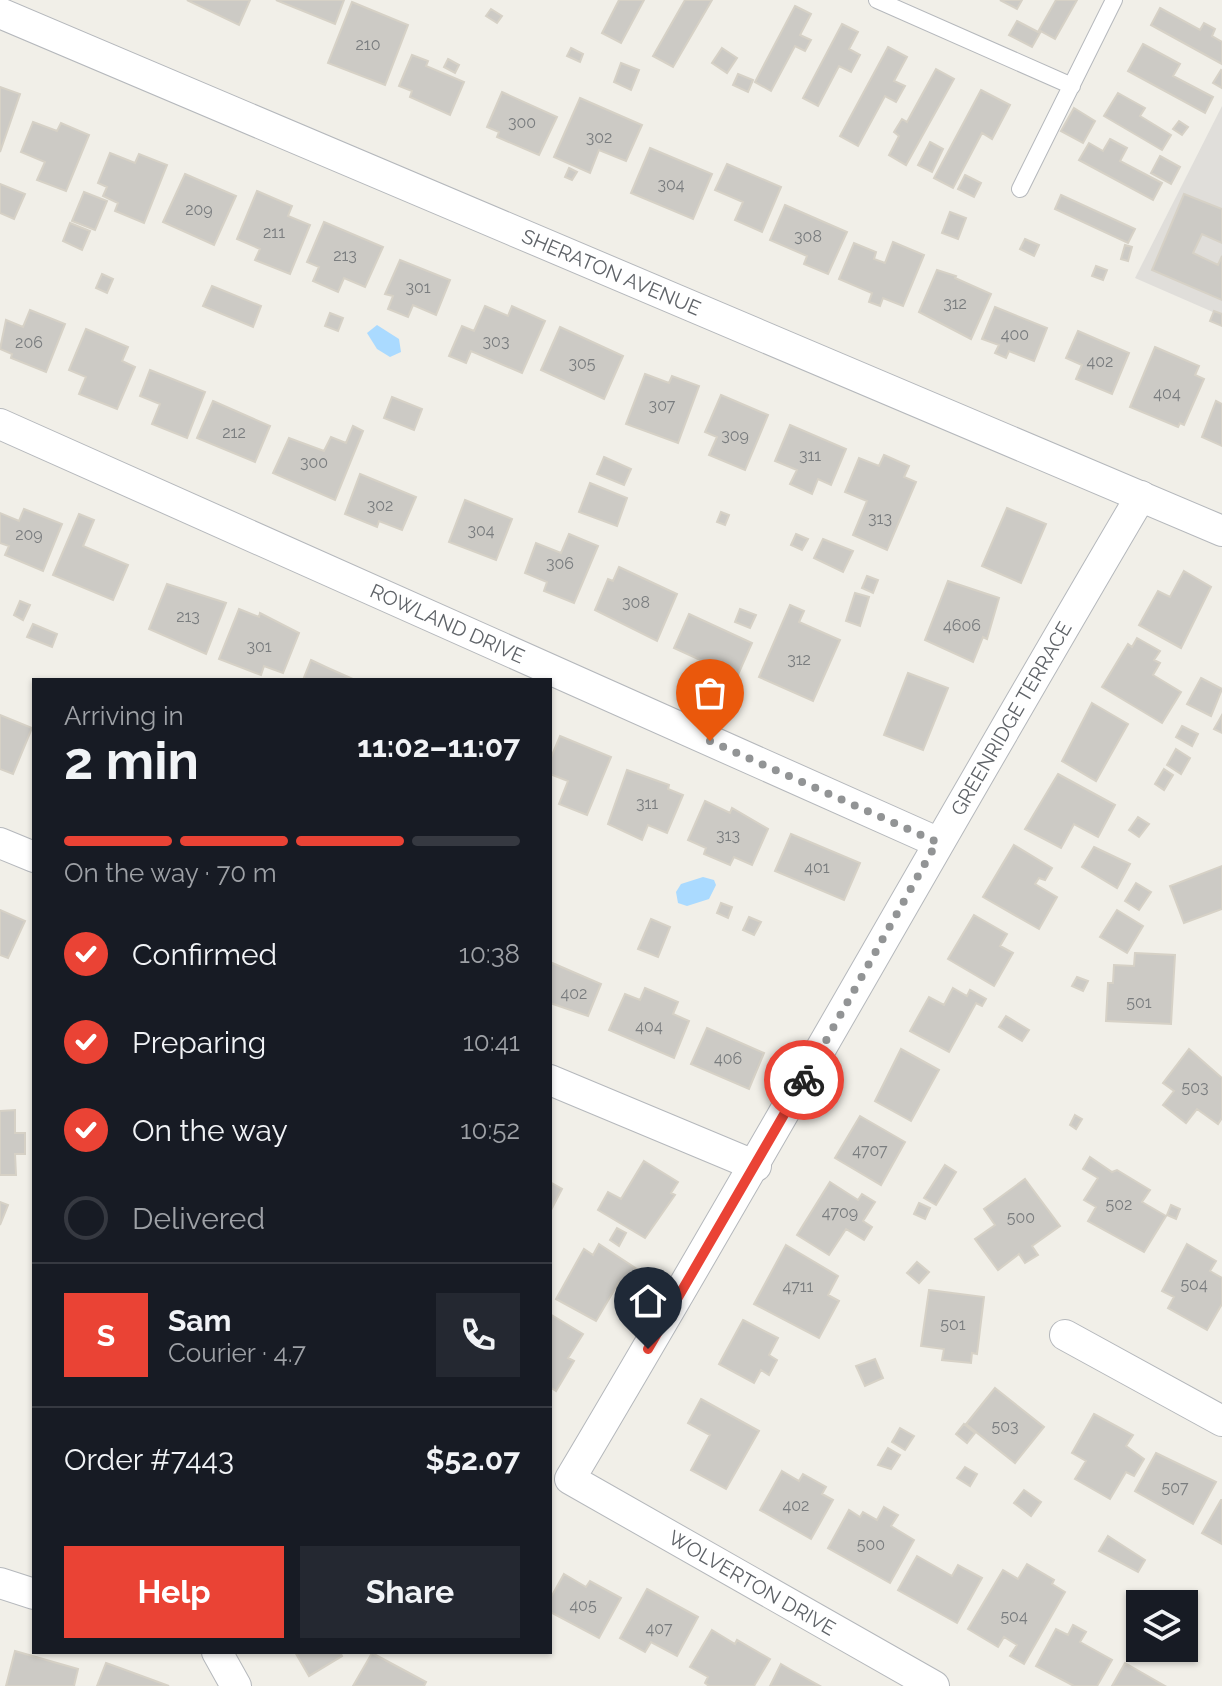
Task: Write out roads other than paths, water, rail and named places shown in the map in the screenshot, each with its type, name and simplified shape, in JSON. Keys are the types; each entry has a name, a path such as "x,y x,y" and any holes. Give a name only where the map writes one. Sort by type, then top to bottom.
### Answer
{"street":[{"name":"SHERATON AVENUE","path":"0,13 1222,531"},
{"name":"ROWLAND DRIVE","path":"0,424 937,842"},
{"name":"GREENRIDGE TERRACE","path":"570,1479 756,1166 937,842 1141,496"},
{"path":"0,843 32,856"},
{"path":"552,1081 756,1166"},
{"path":"1065,1335 1222,1421"},
{"name":"WOLVERTON DRIVE","path":"570,1479 934,1686"},
{"path":"0,1583 32,1593"},
{"path":"218,1654 236,1686"}],"lane":[{"path":"877,0 1072,86"},
{"path":"1020,189 1114,0"}],"water":[{"path":"377,325 399,339 401,352 390,357 377,349 367,333"},
{"path":"703,877 714,880 716,885 709,899 687,906 678,903 676,892 681,884"}]}
